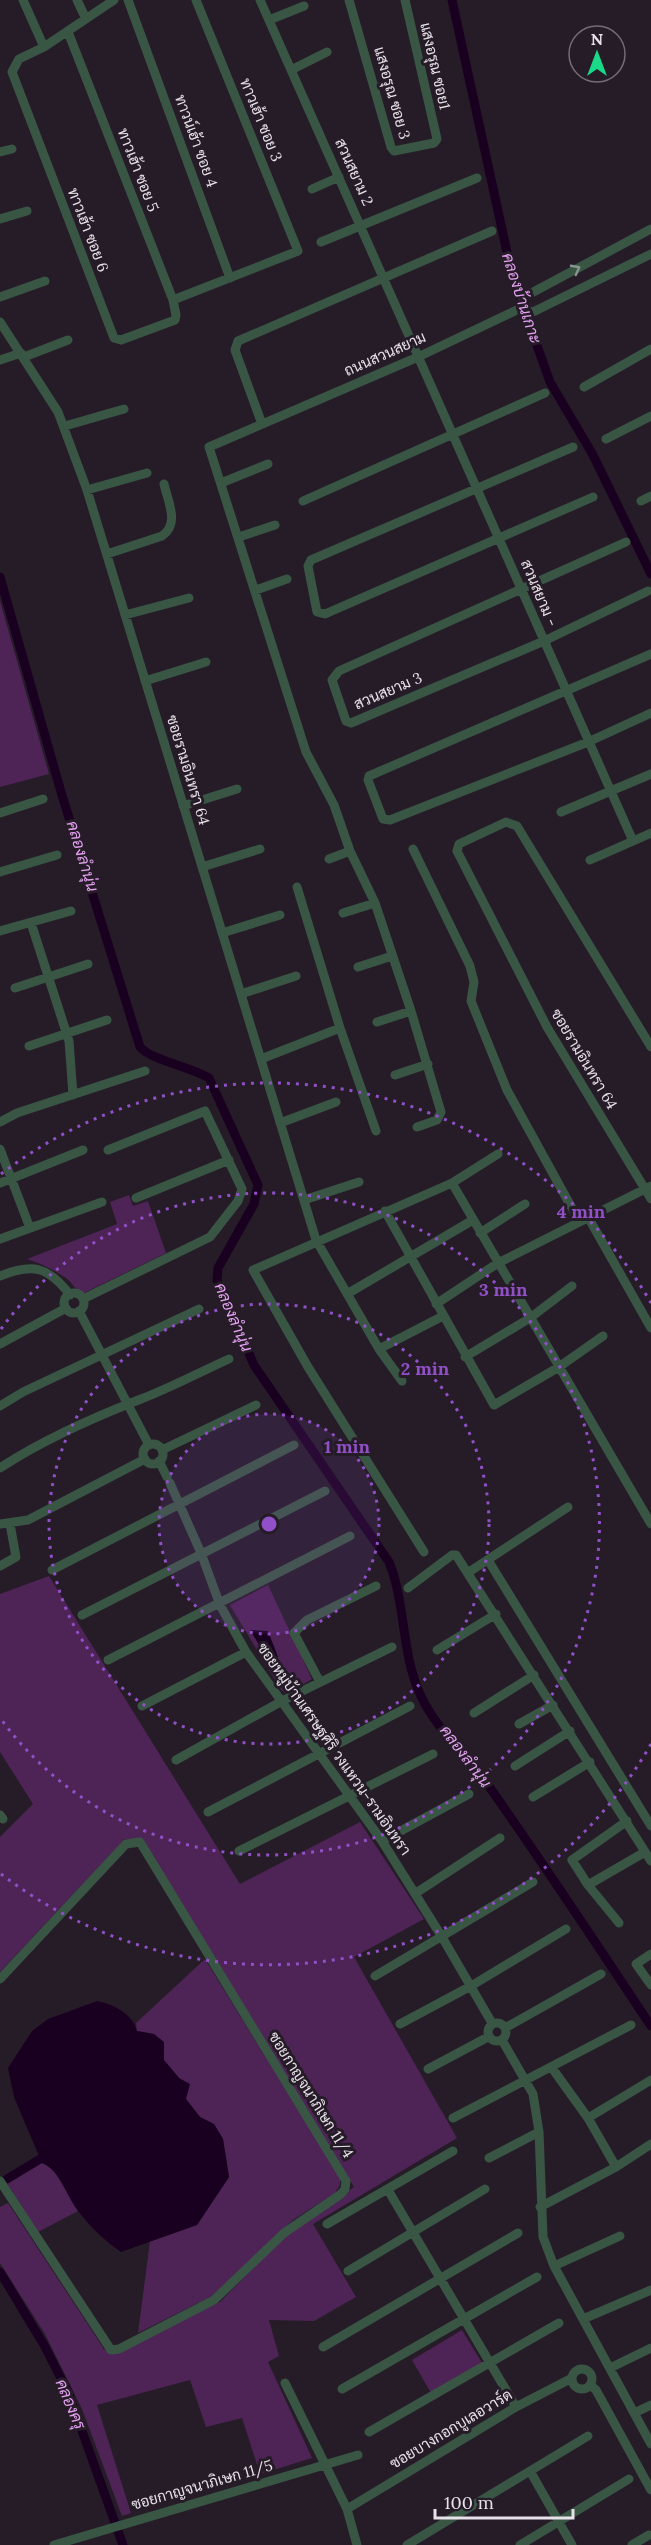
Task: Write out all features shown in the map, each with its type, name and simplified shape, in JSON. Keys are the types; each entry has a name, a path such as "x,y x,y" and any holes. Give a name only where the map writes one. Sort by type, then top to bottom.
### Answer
{"street":[{"path":"23,0 44,47 114,0"},
{"path":"77,0 86,19"},
{"name":"ทาวน์เฮ้า ซอย 4","path":"128,0 230,278"},
{"name":"ทาวเฮ้า ซอย 3","path":"196,0 298,251 230,278"},
{"name":"สวนสยาม 2","path":"260,0 418,357"},
{"name":"แสงอรุณ ซอย1","path":"405,0 436,139"},
{"name":"แสงอรุณ ซอย 3","path":"351,1 392,150 434,143 436,139"},
{"path":"269,20 304,6"},
{"name":"ทาวเฮ้า ซอย 5","path":"68,32 173,300 175,320"},
{"name":"ทาวเฮ้า ซอย 6","path":"44,47 19,59 12,72 114,338 121,340 175,320"},
{"path":"291,70 327,52"},
{"path":"0,152 12,149"},
{"path":"312,189 339,177"},
{"path":"321,242 477,178"},
{"path":"0,219 27,211"},
{"path":"651,229 524,297 519,309 533,312 651,254"},
{"path":"262,424 236,350 238,341 492,231"},
{"path":"173,300 230,278"},
{"path":"0,297 45,281"},
{"name":"ถนนสวนสยาม","path":"221,483 209,447 418,357 519,309"},
{"name":"ซอยรามอินทรา 64","path":"0,322 23,355 64,426 87,490 316,1240 379,1349 402,1381"},
{"path":"0,360 68,340"},
{"path":"584,387 651,349"},
{"name":"สวนสยาม -","path":"418,357 633,841"},
{"path":"303,501 545,393"},
{"path":"64,426 124,409"},
{"path":"606,439 651,416"},
{"path":"573,447 311,560 308,566 317,612 325,614 593,497"},
{"path":"268,464 221,483 306,752 334,804 350,851 375,903 428,1064 441,1112 437,1120 417,1127"},
{"path":"87,490 147,473"},
{"path":"106,555 162,536 170,530 173,523 164,484"},
{"path":"641,501 651,496"},
{"path":"239,537 274,525"},
{"name":"สวนสยาม 3","path":"626,542 333,675 332,680 346,721 351,723 544,642 648,591"},
{"path":"256,590 286,579"},
{"path":"125,615 189,598"},
{"path":"651,654 369,777 383,819 390,820 588,742 651,713"},
{"path":"145,681 206,662"},
{"path":"561,812 651,774"},
{"path":"183,806 237,789"},
{"path":"0,813 43,799"},
{"name":"ซอยรามอินทรา 64","path":"651,1047 517,826 506,822 459,844 457,851 547,1027 648,1188 651,1199"},
{"path":"590,860 651,833"},
{"path":"202,867 260,849"},
{"path":"413,849 470,966 474,982 471,1001 507,1090 651,1328"},
{"path":"329,859 350,851"},
{"path":"0,872 57,855"},
{"path":"297,887 340,1028 376,1131"},
{"path":"343,913 375,903"},
{"path":"0,931 71,911"},
{"path":"222,933 280,915"},
{"path":"31,923 66,1033 73,1070 73,1095"},
{"path":"358,967 392,956"},
{"path":"15,988 88,964"},
{"path":"241,994 296,976"},
{"path":"377,1022 411,1011"},
{"path":"29,1046 107,1020"},
{"path":"261,1059 340,1028"},
{"path":"395,1074 428,1064"},
{"path":"0,1122 145,1071"},
{"path":"280,1123 336,1102"},
{"path":"83,1299 210,1237 238,1201 242,1189 205,1111 108,1150"},
{"path":"0,1149 30,1228"},
{"path":"0,1183 83,1150"},
{"path":"424,1552 308,1367 254,1273 255,1267 452,1183 498,1154"},
{"path":"136,1198 229,1160"},
{"path":"304,1200 359,1182"},
{"path":"452,1183 651,1524"},
{"path":"436,1304 498,1263 648,1188"},
{"path":"0,1239 102,1202"},
{"path":"480,1233 525,1204"},
{"path":"385,1212 465,1358 494,1405 559,1367 603,1336"},
{"path":"347,1294 473,1220"},
{"path":"0,1276 21,1268 37,1269 48,1273 70,1294 79,1294 83,1299 83,1307 79,1311 73,1312 66,1308"},
{"path":"465,1358 530,1318 572,1286"},
{"path":"66,1308 66,1299 70,1294"},
{"path":"0,1344 66,1308"},
{"path":"0,1406 23,1392 199,1309"},
{"path":"79,1311 149,1445"},
{"path":"379,1349 443,1316"},
{"path":"0,1468 27,1450 229,1359"},
{"path":"145,1459 153,1463 159,1461 162,1450 256,1405"},
{"path":"145,1459 144,1452 149,1445 155,1444 162,1450"},
{"path":"52,1570 294,1445"},
{"path":"0,1566 16,1557 5,1524 28,1520 145,1459"},
{"name":"ซอยหมู่บ้านเศรษฐศิริ วงแหวน-รามอินทรา","path":"159,1461 201,1553 220,1605 246,1652 382,1841 442,1936 492,2023"},
{"path":"82,1615 325,1491"},
{"path":"468,1572 568,1507"},
{"path":"108,1660 220,1605 350,1536"},
{"path":"408,1588 454,1554 496,1614 651,1861"},
{"path":"488,1560 651,1826"},
{"path":"320,1682 294,1633 307,1620 376,1586"},
{"path":"437,1650 496,1614"},
{"path":"176,1760 282,1701 392,1647"},
{"path":"142,1706 246,1652"},
{"path":"474,1713 534,1675"},
{"path":"519,1724 553,1705"},
{"path":"208,1812 410,1706"},
{"path":"515,1766 570,1731"},
{"path":"239,1851 352,1797 433,1754"},
{"path":"532,1797 590,1762"},
{"path":"382,1841 469,1794"},
{"path":"619,1923 573,1865 575,1856 627,1821"},
{"path":"416,1893 500,1838"},
{"name":"ซอยกาญจนาภิเษก 11/4","path":"0,1979 126,1844 140,1842 346,2181 345,2189 341,2194 284,2233 214,2300 119,2349 111,2350 4,2196 0,2181"},
{"path":"588,1885 645,1852"},
{"path":"375,1976 532,1882"},
{"path":"400,2024 471,1986 566,1929"},
{"path":"651,1954 636,1964 651,1985"},
{"path":"506,2028 601,1974"},
{"path":"492,2023 501,2023 506,2028 506,2034 502,2040 493,2041 488,2037 488,2028 492,2023"},
{"path":"453,2118 630,2025"},
{"path":"428,2069 488,2037"},
{"path":"502,2040 533,2094 539,2132 540,2207 543,2237 554,2266 651,2444"},
{"path":"552,2068 588,2118 616,2167"},
{"path":"588,2118 651,2080"},
{"path":"489,2158 539,2132"},
{"path":"540,2207 616,2167 651,2144"},
{"path":"327,2224 453,2151"},
{"path":"348,2271 485,2189"},
{"path":"388,2190 516,2407"},
{"path":"323,2347 518,2233"},
{"path":"554,2266 620,2236"},
{"path":"342,2389 537,2277"},
{"path":"584,2319 651,2290"},
{"path":"369,2432 559,2323"},
{"path":"610,2368 651,2348"},
{"path":"577,2371 586,2371 590,2375 590,2385 578,2388 573,2384 572,2378 577,2371"},
{"name":"ซอยบางกอกบูเลอวาร์ด","path":"347,2510 516,2407 572,2378"},
{"path":"285,2383 347,2510 357,2545"},
{"path":"590,2385 596,2390 651,2490"},
{"path":"634,2413 651,2405"},
{"path":"406,2545 588,2436"},
{"name":"ซอยกาญจนาภิเษก 11/5","path":"54,2545 358,2455"},
{"path":"530,2471 572,2545"},
{"path":"520,2545 630,2479"},
{"path":"632,2545 649,2535"}],"shaded area":[{"path":"0,601 49,774 0,787"},
{"path":"129,1195 133,1206 148,1201 166,1253 84,1293 78,1291 56,1272 27,1259 117,1224 110,1202"},
{"path":"49,1576 240,1884 360,1822 424,1919 354,1957 457,2138 313,2224 356,2297 314,2321 269,2320 279,2356 268,2362 312,2458 260,2474 242,2418 206,2427 190,2380 97,2405 131,2513 122,2516 82,2409 45,2334 0,2263 0,2207 8,2203 104,2349 110,2353 119,2352 220,2302 286,2235 354,2187 143,1839 125,1839 0,1972 0,1837 33,1804 0,1752 0,1594"},
{"path":"268,1585 312,1679 287,1694 281,1690 230,1605"},
{"path":"250,1630 268,1631 278,1657 277,1666 270,1663"},
{"path":"205,1959 340,2178 340,2185 335,2193 293,2220 212,2296 138,2333 150,2241 197,2225 229,2177 223,2139 214,2124 200,2117 186,2099 179,2078 164,2060 154,2034 137,2031 136,2023"},
{"path":"97,2001 122,2011 135,2025 137,2031 154,2034 164,2042 164,2060 179,2078 190,2084 186,2099 200,2117 214,2124 223,2139 229,2177 197,2225 121,2252 88,2223 74,2206 59,2178 42,2163 14,2097 8,2068 32,2031 48,2019"},
{"path":"42,2163 52,2167 78,2211 38,2232 7,2183"},
{"path":"462,2330 482,2363 431,2393 412,2360"}],"waterway":[{"name":"คลองบ้านเกาะ","path":"452,0 512,275 550,382 593,455 651,574"},
{"name":"คลองลำนุ่น","path":"0,577 61,792 140,1047 153,1056 209,1078 258,1185 254,1204 218,1268 217,1280 254,1365 389,1562 398,1594 414,1678 426,1706 442,1730 488,1785 651,2026"},
{"path":"7,2179 40,2159"},
{"name":"คลองครุ","path":"0,2272 44,2345 68,2392 123,2545"}]}
